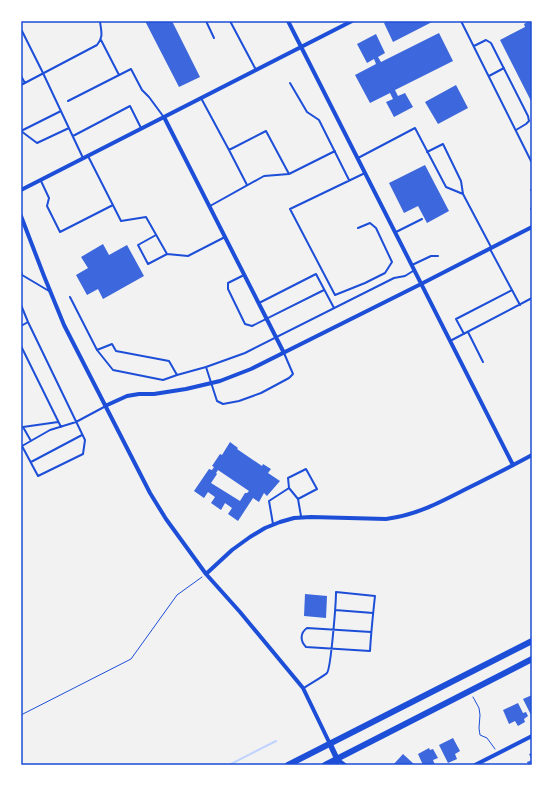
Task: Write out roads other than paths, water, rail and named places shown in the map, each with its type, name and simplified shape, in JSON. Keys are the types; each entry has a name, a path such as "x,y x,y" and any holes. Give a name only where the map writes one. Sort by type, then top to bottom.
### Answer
{"main road":[{"path":"288,765 532,641"},
{"path":"325,765 337,762 532,659"}],"street":[{"path":"288,21 513,465"},
{"path":"21,190 352,21"},
{"path":"164,118 284,353"},
{"path":"21,216 64,325 150,493 166,519 206,574 240,612 303,688 337,762 345,765"},
{"path":"105,406 127,396 186,389 211,383 251,370 532,227"},
{"path":"206,574 232,550 250,537 273,525 294,518 386,519 410,515 532,455"},
{"path":"475,765 532,736"}],"lane":[{"path":"21,85 97,45 101,40 102,34 100,21"},
{"path":"206,21 214,38"},
{"path":"230,21 256,70"},
{"path":"461,21 532,163"},
{"path":"21,29 44,73 73,136 121,220 146,217 167,254"},
{"path":"101,40 119,75"},
{"path":"474,46 486,40 491,43 504,68 528,116 529,121 516,130"},
{"path":"68,101 131,68 142,90 164,118"},
{"path":"489,76 504,68"},
{"path":"21,76 25,83"},
{"path":"290,83 307,112 319,120 350,180"},
{"path":"201,98 247,185"},
{"path":"73,136 130,106 142,129"},
{"path":"61,111 21,131 37,143 69,128"},
{"path":"357,158 415,128 446,187 463,194"},
{"path":"229,150 266,131 289,174"},
{"path":"427,152 443,144 461,181 463,194 520,305"},
{"path":"209,206 264,176 289,174 335,151"},
{"path":"358,228 370,223 376,228 392,262 385,273 366,284 335,295 290,209 365,173"},
{"path":"40,180 49,198 47,206 60,232 113,205"},
{"path":"395,233 422,219"},
{"path":"156,235 138,245 148,264 167,254 188,256 225,237"},
{"path":"412,265 431,256 438,256"},
{"path":"21,271 22,275 50,292"},
{"path":"70,297 97,350 113,370 163,380 245,353 394,278 405,276 414,271"},
{"path":"259,304 316,274 334,308"},
{"path":"244,275 228,284 228,289 245,324 252,326 324,290"},
{"path":"464,334 456,319 512,290"},
{"path":"450,341 532,298"},
{"path":"21,305 28,322 76,422 82,435 85,440 83,454 38,476 22,446 50,430 76,422 105,406"},
{"path":"21,326 28,322"},
{"path":"468,332 483,362"},
{"path":"97,350 112,344 116,350 169,361 177,375"},
{"path":"21,346 61,427"},
{"path":"206,367 217,402 223,404 239,401 261,393 290,378 293,374 284,353"},
{"path":"31,441 22,427 58,422"},
{"path":"31,462 82,435"},
{"path":"298,500 317,489 306,469 288,478 289,488 298,500 301,518"},
{"path":"273,525 269,501 289,488"},
{"path":"303,688 328,672 330,666 331,648 333,629 335,610 336,592 375,596 370,651 331,648 306,647 301,637 302,633 307,628 333,629 371,632"},
{"path":"335,610 373,613"}],"waterway":[{"path":"229,765 276,741"}]}
